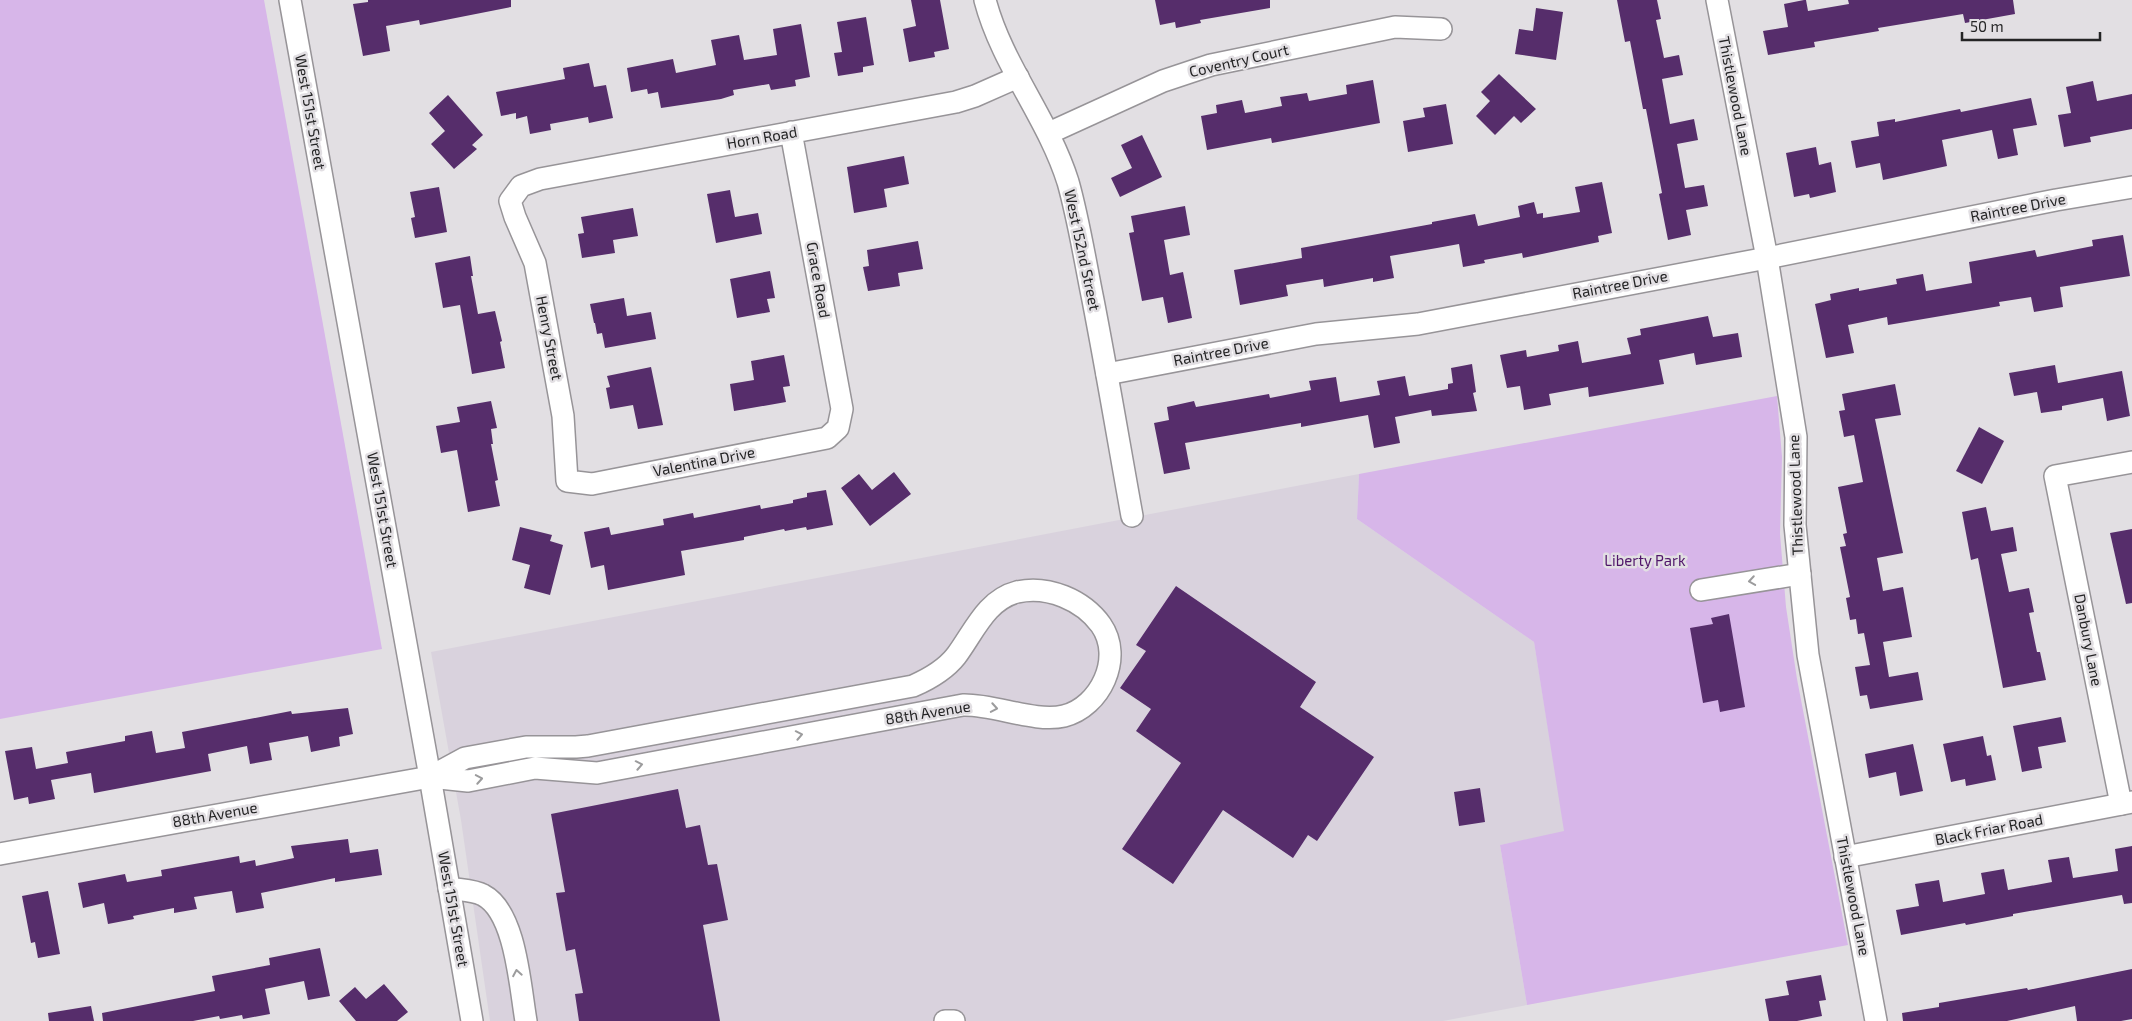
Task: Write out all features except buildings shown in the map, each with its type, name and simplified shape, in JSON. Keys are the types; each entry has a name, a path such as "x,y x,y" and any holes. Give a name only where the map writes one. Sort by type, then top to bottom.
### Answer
{"street":[{"name":"West 151st Street","path":"290,0 472,1021"},
{"name":"West 152nd Street","path":"985,0 993,26 1058,154 1076,212 1132,516"},
{"name":"Thistlewood Lane","path":"1717,0 1767,258 1796,437 1795,525 1808,655 1876,1021"},
{"name":"Coventry Court","path":"1048,134 1162,81 1211,65 1394,28 1441,29"},
{"name":"Horn Road","path":"510,201 522,186 540,179 956,102 975,96 1018,77"},
{"name":"Grace Road","path":"791,132 842,409 838,428"},
{"name":"Raintree Drive","path":"1107,374 1316,334 1418,324 2132,187"},
{"name":"Henry Street","path":"510,201 535,263 564,416 567,480"},
{"name":"Valentina Drive","path":"567,480 592,484 827,438 838,428"},
{"name":"Danbury Lane","path":"2126,803 2055,476 2132,462"},
{"path":"1701,590 1800,574"},
{"name":"88th Avenue","path":"0,854 430,777 468,780 535,768 597,773 962,706 976,705 1038,716 1064,716 1077,711 1093,700 1100,690 1108,664 1106,638 1101,626 1074,601 1044,591 1017,592 1002,598 990,607 955,656 943,669 913,686 588,746 526,747 465,758 430,777"},
{"name":"Black Friar Road","path":"1845,857 2126,803"},
{"path":"449,888 482,894 497,906 511,940 526,1021"},
{"path":"945,1021 954,1021"}],"shaded area":[{"path":"1359,474 1357,519 1534,642 1565,832 1500,845 1527,1005 1443,1021 490,1021 461,820 431,652"}],"green space":[{"path":"0,0 264,0 382,649 0,719"},
{"name":"Liberty Park","path":"1777,396 1782,457 1780,534 1786,607 1797,679 1848,945 1527,1005 1500,845 1564,831 1534,642 1357,519 1359,474"}]}
